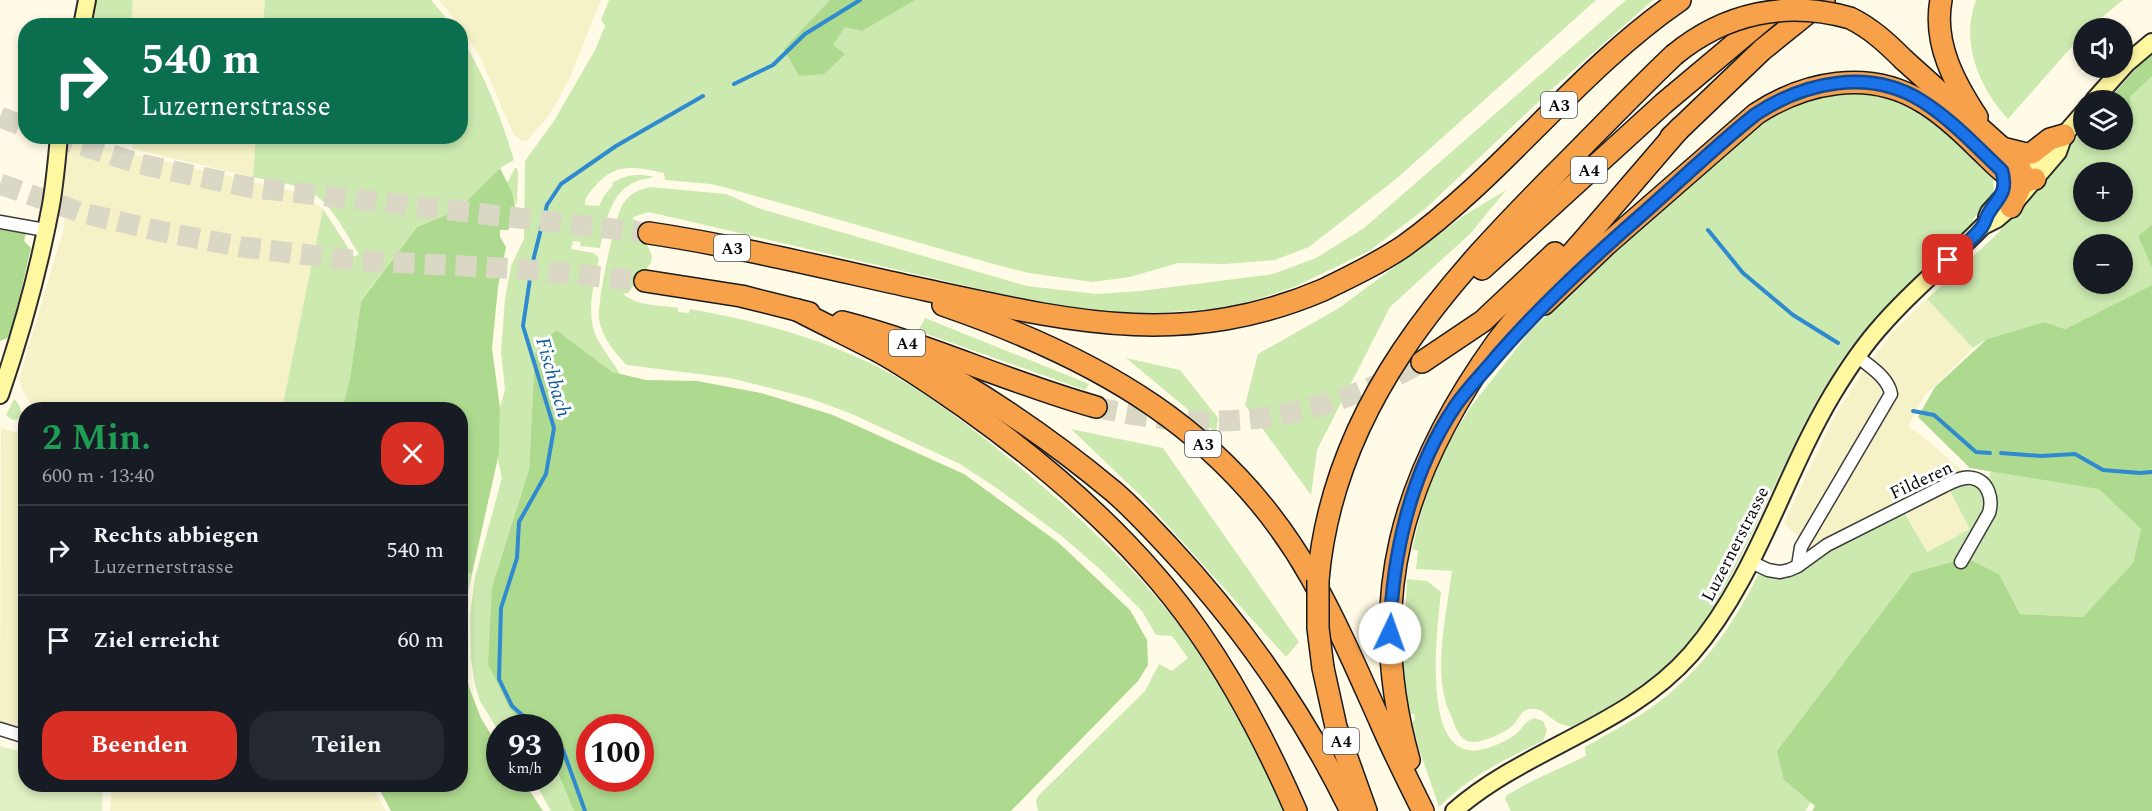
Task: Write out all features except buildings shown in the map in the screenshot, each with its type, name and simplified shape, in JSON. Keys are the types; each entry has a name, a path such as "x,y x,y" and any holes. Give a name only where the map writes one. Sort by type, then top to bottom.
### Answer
{"highway":[{"name":"A3","path":"649,233 712,243 1054,317 1105,324 1156,326 1232,319 1280,306 1315,293 1370,267 1401,248 1463,198 1608,58 1680,0"},
{"name":"A4","path":"1366,811 1336,727 1323,668 1318,628 1318,580 1328,513 1336,483 1353,437 1374,396 1402,351 1464,286 1698,73 1787,0"},
{"name":"A4","path":"1422,362 1499,308 1762,50 1824,0"},
{"path":"1941,0 1939,25 1946,58 1957,84 1995,142 2026,154 2032,153 2050,139 2064,135"},
{"path":"1402,351 1452,284 1489,242 1674,55 1710,28 1759,6 1798,4 1827,9 1849,17 1873,32 1995,142 2019,167 2020,178"},
{"path":"1456,404 1539,310 1579,270 1742,125 1783,98 1820,85 1837,83 1869,83 1901,91 1933,108 2020,178"},
{"name":"A4","path":"1423,811 1403,741 1390,646 1392,597 1401,539 1413,495 1436,441 1456,404 1488,356 1524,308 1680,128"},
{"path":"2004,205 2004,178 2020,178"},
{"name":"A3","path":"815,266 977,317 1059,351 1122,384 1164,411 1213,453 1252,495 1288,541 1311,576 1423,811"},
{"path":"645,280 714,291 849,323 920,359 1013,416 1097,479 1137,514 1192,571 1241,633 1310,736 1351,811"},
{"path":"797,310 879,352 916,374 998,431 1052,474 1126,544 1198,631 1252,718 1296,811"},
{"name":"A4","path":"849,323 966,362 1038,390 1095,407"}],"main road":[{"path":"84,18 87,0"},
{"path":"2103,90 2127,63 2152,42"},
{"name":"Luzernerstrasse","path":"1458,807 1510,770 1613,717 1645,696 1672,673 1707,635 1726,607 1751,562 1814,428 1857,356 1902,303 1983,226 1997,219 2020,178 2053,142 2064,135 2073,125"},
{"path":"0,396 45,230 51,203 58,144"}],"street":[{"path":"0,222 45,230"},
{"path":"1798,566 1801,547 1891,394 1890,386 1884,379 1857,356"},
{"name":"Filderen","path":"1751,562 1768,570 1780,572 1798,566 1827,544 1944,486 1963,478 1972,478 1980,481 1986,487 1991,505 1989,513 1961,562"},
{"path":"0,729 18,735"}],"shaded area":[{"path":"133,0 265,0 264,18 132,18"},
{"path":"439,0 601,0 569,80 550,114 527,141 522,141 514,135 479,55 468,38 468,18 454,18"},
{"path":"66,144 92,144 296,192 323,209 283,402 29,402 19,379 63,231 67,201 61,197 62,164"},
{"path":"133,144 255,144 253,177 132,149"},
{"path":"1927,299 1973,348 1925,395 1908,426 1967,475 1946,481 1970,529 1926,552 1905,512 1818,556 1784,523 1831,423 1861,374 1892,333"},
{"path":"1,428 18,433 18,730 0,724"},
{"path":"111,792 375,792 386,811 110,811"}],"green space":[{"path":"94,0 133,0 132,18 91,18"},
{"path":"265,0 431,0 446,18 264,18"},
{"path":"609,0 1596,0 1396,179 1309,247 1275,260 1225,264 1178,263 1130,277 1092,282 1029,273 997,265 731,189 711,184 665,180 664,173 628,168 612,172 604,177 589,194 585,205 599,206 613,185 612,183 622,178 637,175 653,177 635,182 619,194 610,210 600,248 580,246 581,242 573,241 571,249 594,253 599,258 593,290 592,322 599,342 620,374 535,353 529,469 492,587 510,709 514,714 488,714 480,701 475,685 471,660 470,616 475,577 502,478 498,460 500,408 505,389 501,352 505,299 511,266 524,239 525,161 554,121 595,50 605,26 601,20"},
{"path":"830,0 915,0 862,31 845,27 833,45 845,54 824,74 799,76 784,49"},
{"path":"1626,0 1653,0 1552,89 1425,209 1369,251 1294,287 1230,308 1137,314 1093,312 997,293 649,212 633,217 637,221 652,256 651,263 628,293 623,294 629,298 642,303 678,308 678,312 689,313 690,309 761,324 831,346 876,366 894,375 945,409 1062,503 1137,576 1182,628 1226,693 1248,731 1287,811 1038,811 1036,801 1038,796 1145,691 1159,664 1172,671 1188,658 1172,636 1156,635 1142,611 1102,571 1064,538 960,464 852,414 809,398 730,378 627,365 609,344 600,325 599,309 604,278 611,241 620,212 623,204 631,195 650,187 726,194 758,208 1027,286 1097,294 1140,291 1273,274 1316,258 1364,228"},
{"path":"1976,0 2123,0 2101,18 2073,18 2073,45 2008,119 1989,93 1975,64 1970,32"},
{"path":"468,49 492,97 514,160 500,168 458,210 417,227 361,300 350,378 344,402 283,402 323,209 354,257 359,254 337,219 317,196 296,186 253,177 255,144 468,144"},
{"path":"2152,55 2152,76 2133,94 2133,90 2117,90 2128,78 2133,78 2133,72"},
{"path":"2152,76 2152,224 2138,236 2152,268 2152,285 2065,329 2044,322 1987,339 1973,348 1927,299 1995,236 2048,180 2045,176 2073,142 2073,150 2133,150 2133,125 2135,124 2133,94"},
{"path":"1822,92 1883,94 1927,114 1992,175 1993,195 1973,219 1973,224 1881,312 1848,351 1810,414 1720,596 1697,632 1676,656 1634,691 1571,727 1541,711 1530,709 1523,712 1511,727 1498,735 1477,742 1465,740 1456,728 1446,704 1442,684 1443,635 1452,571 1416,569 1418,551 1412,549 1424,501 1444,450 1470,408 1530,331 1613,253 1764,118"},
{"path":"500,168 514,199 515,214 508,230 500,230 500,237 506,247 498,287 492,348 500,408 499,453 472,574 468,573 468,402 344,402 350,378 361,301 417,227 458,210"},
{"path":"515,168 518,173 517,205 507,183"},
{"path":"1506,190 1471,233 1390,307 1317,450 1311,495 1245,405 1258,354 1339,308 1465,215"},
{"path":"2152,224 2152,268 2138,236"},
{"path":"0,227 26,233 24,241 31,248 10,337 0,341"},
{"path":"2152,285 2152,811 1812,811 1815,806 1784,780 1777,751 1912,573 1967,558 1999,574 2020,614 2083,617 2133,563 2141,529 2099,489 1970,468 1918,417 1935,387 1987,339 2044,322 2065,329"},
{"path":"925,318 1089,384 1085,390 918,331"},
{"path":"556,330 612,372 646,380 697,381 761,393 833,415 964,474 1059,543 1130,610 1147,640 1148,665 1138,681 1011,811 574,811 564,787 564,714 514,714 488,664 492,587 529,469 535,353"},
{"path":"1126,358 1180,370 1218,418 1216,433"},
{"path":"14,399 18,404 18,418 10,419 6,415"},
{"path":"1071,429 1163,448 1299,642 1286,657 1143,498"},
{"path":"1991,471 2099,488 2141,529 2133,563 2084,617 2020,614 1999,574 1967,558 1987,531 1992,519 1993,507 1988,483"},
{"path":"1972,483 1982,489 1989,507 1958,560 1784,780 1811,802 1805,811 1511,811 1505,799 1507,795 1586,756 1585,747 1644,712 1685,679 1700,664 1726,630 1758,575 1790,577 1818,556 1904,512 1927,552 1970,529 1949,489 1961,484"},
{"path":"468,573 472,574 468,592"},
{"path":"1407,579 1427,581 1441,592 1437,632 1436,687 1440,713 1447,734 1460,747 1479,750 1509,739 1534,718 1543,721 1547,730 1543,741 1475,778 1439,807 1417,743 1412,723 1415,719 1414,714 1410,713 1408,707 1403,668"},
{"path":"468,682 486,726 486,792 531,792 543,811 391,811 381,792 468,792"},
{"path":"0,746 18,751 18,792 103,792 102,811 0,811"},
{"path":"564,787 574,811 551,811 540,792 564,792"}],"waterway":[{"name":"Fischbach","path":"734,84 773,65 805,34 860,0"},
{"name":"Fischbach","path":"521,714 512,706 499,679 501,608 517,558 519,522 546,474 554,428 523,326 532,265 547,205 561,184 616,146 703,96"},
{"path":"1708,230 1743,273 1793,315 1838,343"},
{"path":"1913,411 1934,415 1976,452 1990,453"},
{"path":"2001,453 2041,456 2075,454 2103,470 2152,472"},
{"name":"Fischbach","path":"564,753 585,811"}],"tunnel":[{"path":"0,117 18,124"},
{"path":"78,144 140,164 248,187 649,233"},
{"path":"0,184 79,212 242,247 351,260 520,269 645,281"},
{"path":"1096,407 1140,416 1182,420 1223,421 1264,418 1303,410 1343,398 1422,362"}],"route":[{"path":"1390,633 1394,577 1409,508 1427,460 1456,404 1546,303 1579,270 1742,125 1769,105 1820,85 1869,83 1901,91 1920,99 1949,121 2002,171 2004,184 1997,204 1989,212 1983,226 1948,260"}]}
